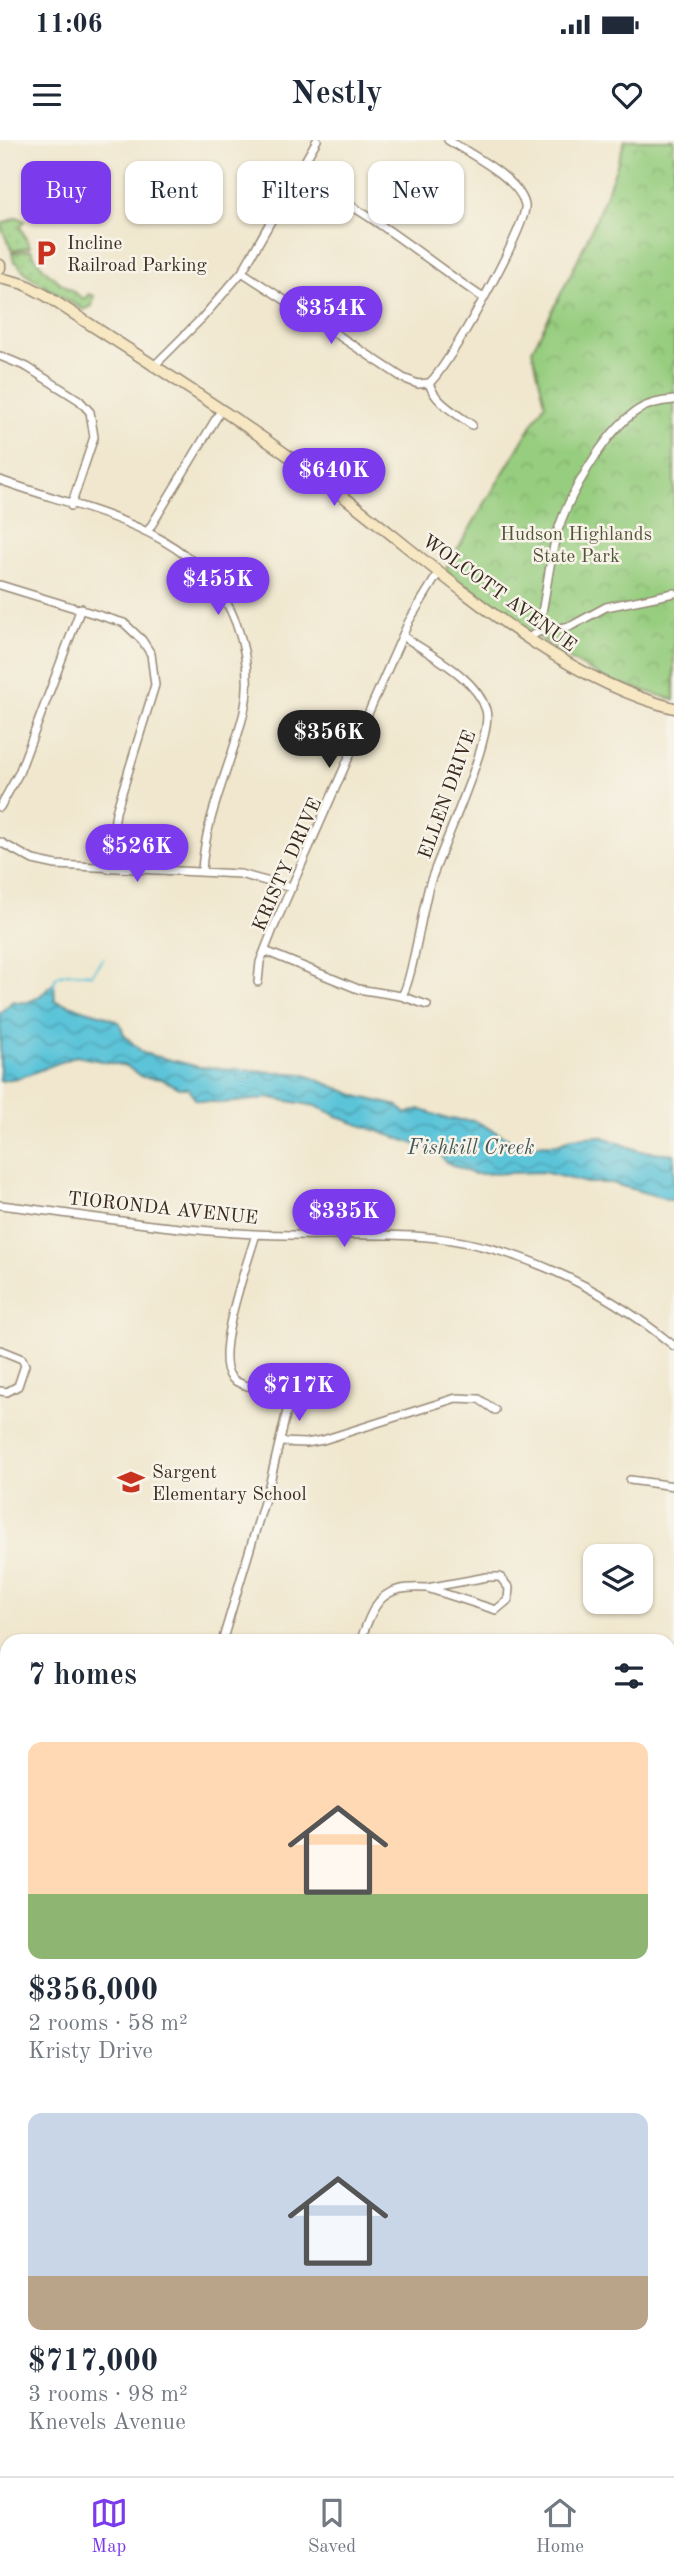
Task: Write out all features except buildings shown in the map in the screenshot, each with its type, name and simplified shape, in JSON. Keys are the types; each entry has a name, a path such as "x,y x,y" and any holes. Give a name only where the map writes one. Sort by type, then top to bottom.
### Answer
{"main road":[{"name":"WOLCOTT AVENUE","path":"0,278 24,284 45,295 331,486 439,572 590,675 635,695 674,708"}],"street":[{"path":"306,161 317,140"},
{"path":"242,272 403,378 418,384 429,383 448,362 514,244 526,217 525,203 516,189 501,175 448,140"},
{"path":"354,210 482,297"},
{"path":"153,367 203,317 242,272 270,224"},
{"path":"0,356 38,374 79,400 90,412 94,437 71,506"},
{"path":"429,383 432,393 441,402 472,425"},
{"path":"674,400 651,403 629,416 614,433 574,494 555,542 534,635 571,626 606,607 674,593"},
{"path":"148,531 220,412"},
{"path":"0,480 148,531 190,557 215,584 233,615 247,657 248,682 244,709 208,825 202,871"},
{"name":"KRISTY DRIVE","path":"258,982 265,951 403,636 439,572"},
{"path":"0,585 81,608 124,624 137,634 151,654 156,674 152,701 116,812 108,869"},
{"path":"0,807 19,773 81,608"},
{"name":"ELLEN DRIVE","path":"401,996 408,987 419,922 429,885 482,748 488,723 482,702 469,684 403,636"},
{"path":"0,842 33,860 108,869 240,874 292,888"},
{"path":"265,951 358,989 401,996 427,1004"},
{"name":"TIORONDA AVENUE","path":"0,1205 256,1234 415,1236 508,1252 616,1304 641,1319 674,1346"},
{"path":"224,1634 288,1409 287,1396 237,1382 231,1377 225,1356 256,1234"},
{"path":"0,1350 15,1354 25,1365 18,1386 7,1392 0,1391"},
{"path":"280,1442 306,1443 323,1440 456,1398 479,1399 495,1410"},
{"path":"630,1480 674,1486"},
{"path":"363,1634 384,1595 397,1588 427,1588 500,1577 506,1581 510,1595 504,1606 490,1611 427,1588"}],"green space":[{"name":"Hudson Highlands State Park","path":"625,140 674,140 674,700 605,679 566,657 445,570 545,403 532,350 595,221"},
{"path":"17,217 21,219 20,226 30,247 12,251 0,225"},
{"path":"31,250 47,272 61,283 84,299 89,294 94,296 92,306 84,310 28,275 14,262 12,253"}],"water":[{"name":"Fishkill Creek","path":"54,983 55,1001 103,1015 120,1023 124,1035 143,1053 199,1067 303,1074 360,1097 398,1106 406,1114 419,1109 447,1119 475,1121 521,1145 558,1144 571,1138 601,1136 640,1151 674,1154 674,1201 611,1183 587,1183 543,1172 473,1174 446,1162 438,1152 346,1120 316,1106 271,1098 225,1103 202,1101 195,1099 188,1088 179,1088 162,1079 142,1077 126,1066 76,1056 22,1077 0,1081 0,1013 13,1001 31,1001"}],"waterway":[{"path":"53,986 56,977 61,975 92,974 103,958"}],"place":[{"name":"Incline Railroad Parking","path":"46,253"},
{"name":"Sargent Elementary School","path":"131,1482"}]}
